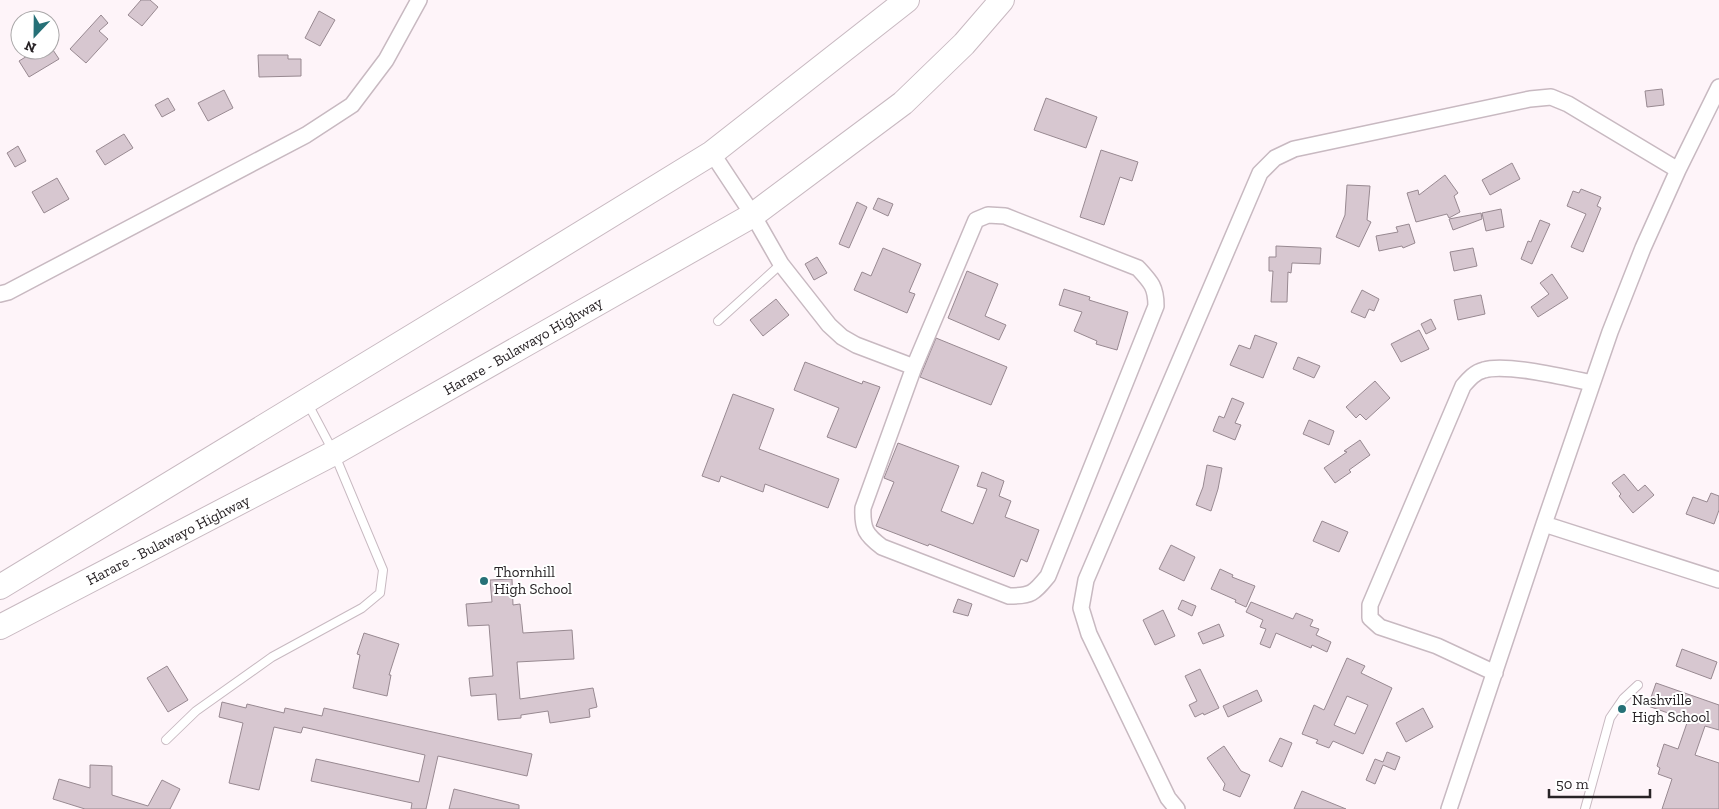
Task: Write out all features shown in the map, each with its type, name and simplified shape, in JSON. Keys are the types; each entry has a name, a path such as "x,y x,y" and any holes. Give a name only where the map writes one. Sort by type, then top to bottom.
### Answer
{"highway":[{"path":"0,587 712,153 907,0"},
{"name":"Harare - Bulawayo Highway","path":"0,627 334,453 753,215 903,103 964,44 1002,0"}],"street":[{"path":"0,294 8,292 306,135 352,105 386,60 419,0"},
{"path":"1449,809 1610,332 1640,256 1678,170 1719,87"},
{"path":"1177,809 1168,798 1089,634 1081,608 1086,580 1260,173 1276,158 1294,149 1530,99 1551,97 1568,104 1678,170"},
{"path":"712,153 753,215 781,264 829,325 842,337 856,345 914,367"},
{"path":"988,214 1005,216 1138,268 1150,280 1156,291 1156,306 1048,576 1037,589 1026,596 1009,596 882,548 870,538 863,523 863,508 914,367 976,220 988,214"},
{"path":"1495,674 1436,646 1380,627 1370,618 1370,605 1463,386 1472,376 1485,369 1516,369 1592,383"},
{"path":"1544,524 1719,580"}],"lane":[{"path":"718,321 781,264"},
{"path":"166,740 196,712 272,657 362,608 380,593 383,570 334,453 306,401"},
{"path":"1585,809 1610,718 1623,699 1638,685"}],"building":[{"path":"141,0 150,0 158,7 142,26 128,15"},
{"path":"319,11 335,20 320,46 305,38"},
{"path":"101,15 108,23 99,31 108,39 86,63 70,49"},
{"path":"258,55 288,55 288,59 301,59 301,76 259,77"},
{"path":"21,60 57,60 29,77 19,61"},
{"path":"1662,89 1664,105 1647,107 1645,91"},
{"path":"224,90 233,108 208,121 198,103"},
{"path":"168,98 175,110 162,117 155,105"},
{"path":"1046,98 1097,117 1086,148 1034,130"},
{"path":"124,134 133,148 105,165 96,151"},
{"path":"18,146 26,161 15,167 7,153"},
{"path":"1101,150 1138,162 1132,181 1120,177 1104,225 1080,217"},
{"path":"1512,163 1520,179 1490,195 1482,180"},
{"path":"1445,175 1458,193 1454,196 1460,212 1449,218 1447,214 1416,222 1407,193 1418,190 1419,195"},
{"path":"57,178 69,199 44,213 32,192"},
{"path":"1347,185 1370,186 1367,220 1371,222 1359,247 1336,237 1345,215"},
{"path":"1581,189 1601,197 1597,206 1601,208 1583,252 1571,247 1586,214 1567,206 1573,191 1579,193"},
{"path":"878,198 893,204 888,216 873,209"},
{"path":"857,202 867,207 849,248 839,244"},
{"path":"1501,209 1504,227 1486,231 1482,213"},
{"path":"1481,213 1482,219 1453,230 1449,219"},
{"path":"1540,220 1550,224 1532,264 1521,259 1528,241 1531,242"},
{"path":"1409,224 1415,243 1403,248 1402,246 1379,251 1376,236 1398,232 1396,227"},
{"path":"1276,246 1321,248 1320,264 1292,263 1291,273 1288,272 1287,302 1271,302 1273,271 1269,271 1269,257 1276,257"},
{"path":"883,248 921,264 909,292 915,294 907,313 854,290 862,272 871,276"},
{"path":"1473,248 1477,266 1454,271 1450,252"},
{"path":"817,257 827,273 814,280 805,264"},
{"path":"967,271 998,284 985,316 1006,325 999,340 948,318"},
{"path":"1552,274 1568,298 1538,317 1531,307 1549,294 1540,283"},
{"path":"1064,289 1090,297 1089,300 1128,312 1117,350 1096,344 1097,341 1074,331 1082,312 1059,305"},
{"path":"1362,290 1379,299 1374,311 1369,309 1365,318 1351,312"},
{"path":"1481,295 1485,314 1458,320 1454,300"},
{"path":"776,299 789,315 763,336 750,320"},
{"path":"1431,319 1436,329 1426,334 1421,324"},
{"path":"1419,330 1429,349 1401,362 1391,344"},
{"path":"1255,335 1277,343 1263,378 1230,365 1239,345 1250,349"},
{"path":"936,338 1007,367 991,405 920,377"},
{"path":"1298,357 1320,366 1314,378 1293,369"},
{"path":"805,362 862,384 863,381 880,387 856,448 827,437 839,408 794,390"},
{"path":"1375,381 1390,398 1366,420 1360,414 1356,418 1346,407"},
{"path":"733,394 774,409 759,449 839,479 828,508 765,484 763,492 721,476 719,482 702,476"},
{"path":"1232,398 1244,403 1235,423 1241,425 1235,440 1213,431 1219,416 1224,418"},
{"path":"1309,420 1334,431 1329,445 1303,434"},
{"path":"1360,440 1370,455 1335,483 1324,468"},
{"path":"898,443 959,466 941,511 973,524 987,489 977,486 982,472 1004,481 999,496 1011,501 1005,517 1039,530 1027,562 1021,559 1014,577 876,526 894,482 884,478"},
{"path":"1207,465 1222,468 1211,511 1196,505 1203,487"},
{"path":"1624,474 1638,491 1645,485 1654,495 1633,513 1619,496 1621,494 1612,483"},
{"path":"1711,493 1719,496 1719,510 1714,524 1686,514 1693,497 1707,502"},
{"path":"1322,521 1348,532 1339,552 1313,541"},
{"path":"1171,545 1195,557 1184,581 1159,569"},
{"path":"1220,569 1233,575 1232,577 1255,586 1246,607 1235,602 1236,600 1211,589"},
{"path":"512,579 513,605 520,604 523,633 572,630 574,659 517,662 520,699 593,688 597,707 589,709 590,717 550,723 548,711 521,715 521,718 498,720 496,694 471,696 469,678 493,676 489,625 468,626 466,604 492,602 490,580"},
{"path":"958,599 972,604 968,616 953,612"},
{"path":"1182,600 1196,606 1192,616 1178,609"},
{"path":"1251,602 1293,619 1296,613 1313,620 1310,626 1319,629 1316,635 1331,642 1327,652 1312,645 1311,648 1276,633 1270,648 1260,644 1266,629 1260,627 1263,620 1246,612"},
{"path":"1163,610 1175,636 1155,645 1143,620"},
{"path":"1219,624 1224,636 1203,644 1198,633"},
{"path":"364,633 399,644 389,675 391,675 387,696 353,688 360,655 357,654"},
{"path":"1682,649 1717,662 1711,679 1676,666"},
{"path":"1347,658 1365,666 1361,673 1392,688 1363,754 1333,741 1329,748 1316,743 1318,740 1302,734 1314,705 1324,710","holes":["1347,696 1368,705 1355,734 1334,725"]},
{"path":"167,666 188,700 168,712 147,678"},
{"path":"1200,669 1219,708 1195,717 1189,705 1197,701 1185,676"},
{"path":"1656,683 1719,705 1719,730 1705,726 1695,755 1719,763 1719,809 1662,809 1672,779 1658,774 1660,768 1657,766 1664,744 1678,749 1688,720 1648,706"},
{"path":"1257,690 1262,701 1228,717 1223,706"},
{"path":"222,702 246,708 247,704 284,713 285,708 322,716 324,708 532,754 527,776 438,756 426,809 411,809 412,803 311,781 316,759 419,782 425,755 303,727 301,733 274,727 259,790 229,783 243,723 219,717"},
{"path":"1423,708 1433,727 1406,742 1396,723"},
{"path":"1280,738 1292,743 1282,767 1269,761"},
{"path":"1224,746 1241,771 1250,775 1240,797 1223,790 1225,784 1207,758"},
{"path":"1387,752 1400,757 1395,770 1383,765 1375,784 1366,780 1375,759 1383,762"},
{"path":"90,765 112,766 112,795 148,806 162,780 180,789 170,809 85,809 53,799 59,779 90,788"},
{"path":"454,789 519,805 519,809 449,809"},
{"path":"1302,791 1346,809 1294,809"}],"place":[{"name":"Thornhill High School","path":"484,581"},
{"name":"Nashville High School","path":"1622,709"}]}
